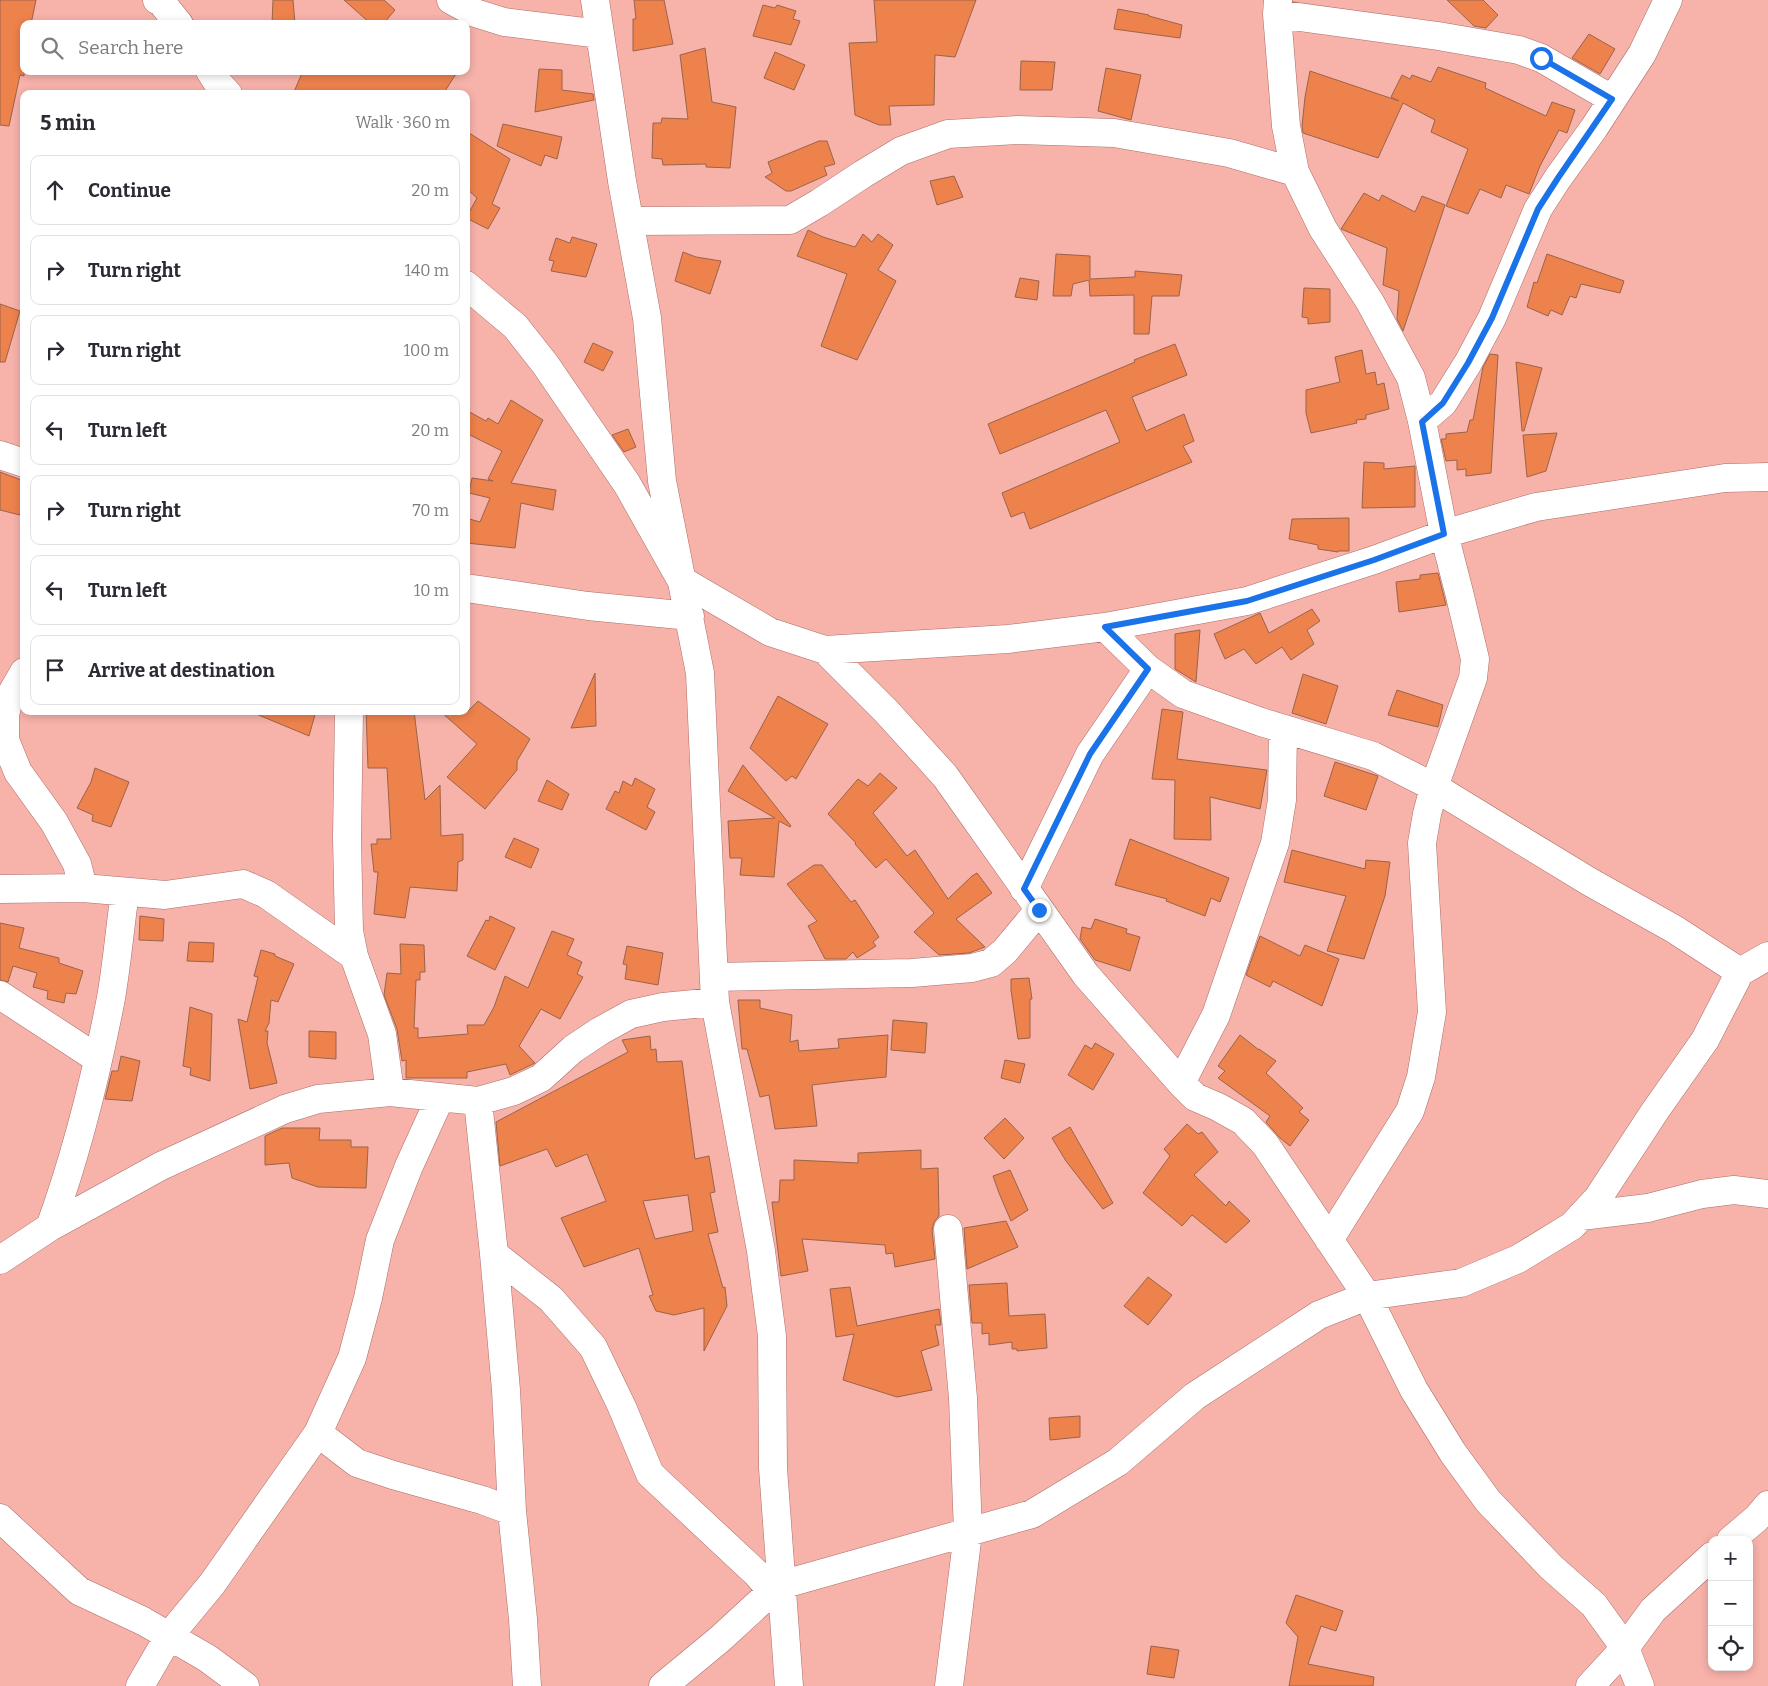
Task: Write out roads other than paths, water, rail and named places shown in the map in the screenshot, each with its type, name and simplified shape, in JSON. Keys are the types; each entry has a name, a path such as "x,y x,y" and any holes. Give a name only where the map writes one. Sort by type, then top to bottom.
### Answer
{"street":[{"path":"451,0 475,13 504,22 600,34"},
{"path":"595,0 647,318 662,481 700,673 715,989 761,1251 772,1336 776,1588 789,1686"},
{"path":"1422,422 1443,403 1468,363 1492,318 1538,209 1642,54 1668,0"},
{"path":"160,1 176,20"},
{"path":"1329,1240 1410,1111 1421,1077 1432,1012 1422,843 1434,787 1473,678 1475,659 1444,534 1422,422 1410,378 1370,302 1323,229 1295,172 1286,126 1278,7 1519,50 1541,58 1612,99"},
{"path":"213,75 224,90"},
{"path":"630,221 790,220 819,204 862,174 901,151 948,134 1018,130 1114,133 1229,153 1295,172"},
{"path":"470,289 514,326 546,364 627,484 681,580 770,632 826,650 1008,639 1105,627 1247,601 1374,560 1444,534 1536,507 1725,478 1768,477"},
{"path":"0,455 20,462"},
{"path":"470,589 588,606 690,616"},
{"path":"1105,627 1148,669 1183,694 1283,729 1373,756 1434,787 1590,882 1674,929 1740,972"},
{"path":"826,650 886,711 945,776 1086,975 1181,1083 1195,1097 1243,1121 1265,1144 1368,1296 1414,1390 1453,1453 1482,1493 1550,1567 1594,1605 1625,1648 1640,1686"},
{"path":"0,1260 50,1227 161,1166 285,1109 318,1099 390,1092 478,1101 514,1091 541,1078 573,1049 630,1014 663,1007 715,989 912,974 972,968 992,963 1006,951 1031,899 1090,754 1148,669"},
{"path":"20,677 4,695 5,740 18,772 54,822 77,864 83,888"},
{"path":"349,715 347,838 349,931 354,956 382,1034 390,1092"},
{"path":"1181,1083 1216,1015 1275,843 1282,800 1283,729"},
{"path":"0,889 83,888 165,894 243,884 266,894 354,956"},
{"path":"50,1227 68,1178 98,1058 111,996 125,892"},
{"path":"663,1686 720,1639 776,1588 1032,1514 1118,1462 1195,1396 1319,1315 1368,1296 1461,1282 1518,1259 1572,1226 1598,1198 1655,1111 1705,1040 1740,972 1768,956"},
{"path":"0,995 98,1058"},
{"path":"140,1686 169,1636 212,1584 318,1433 352,1358 368,1298 380,1240 409,1166 440,1098"},
{"path":"478,1101 506,1390 512,1511 523,1618 527,1686"},
{"path":"1581,1216 1648,1208 1702,1194 1734,1190 1768,1194"},
{"path":"948,1229 963,1398 968,1533 949,1686"},
{"path":"494,1254 551,1299 593,1346 622,1407 650,1474 756,1573 776,1588"},
{"path":"318,1433 357,1463 482,1500 512,1511"},
{"path":"1736,1536 1757,1518 1768,1505"},
{"path":"0,1518 79,1591 144,1621 207,1658 245,1686"},
{"path":"1590,1686 1625,1648 1652,1610 1708,1560"}]}
